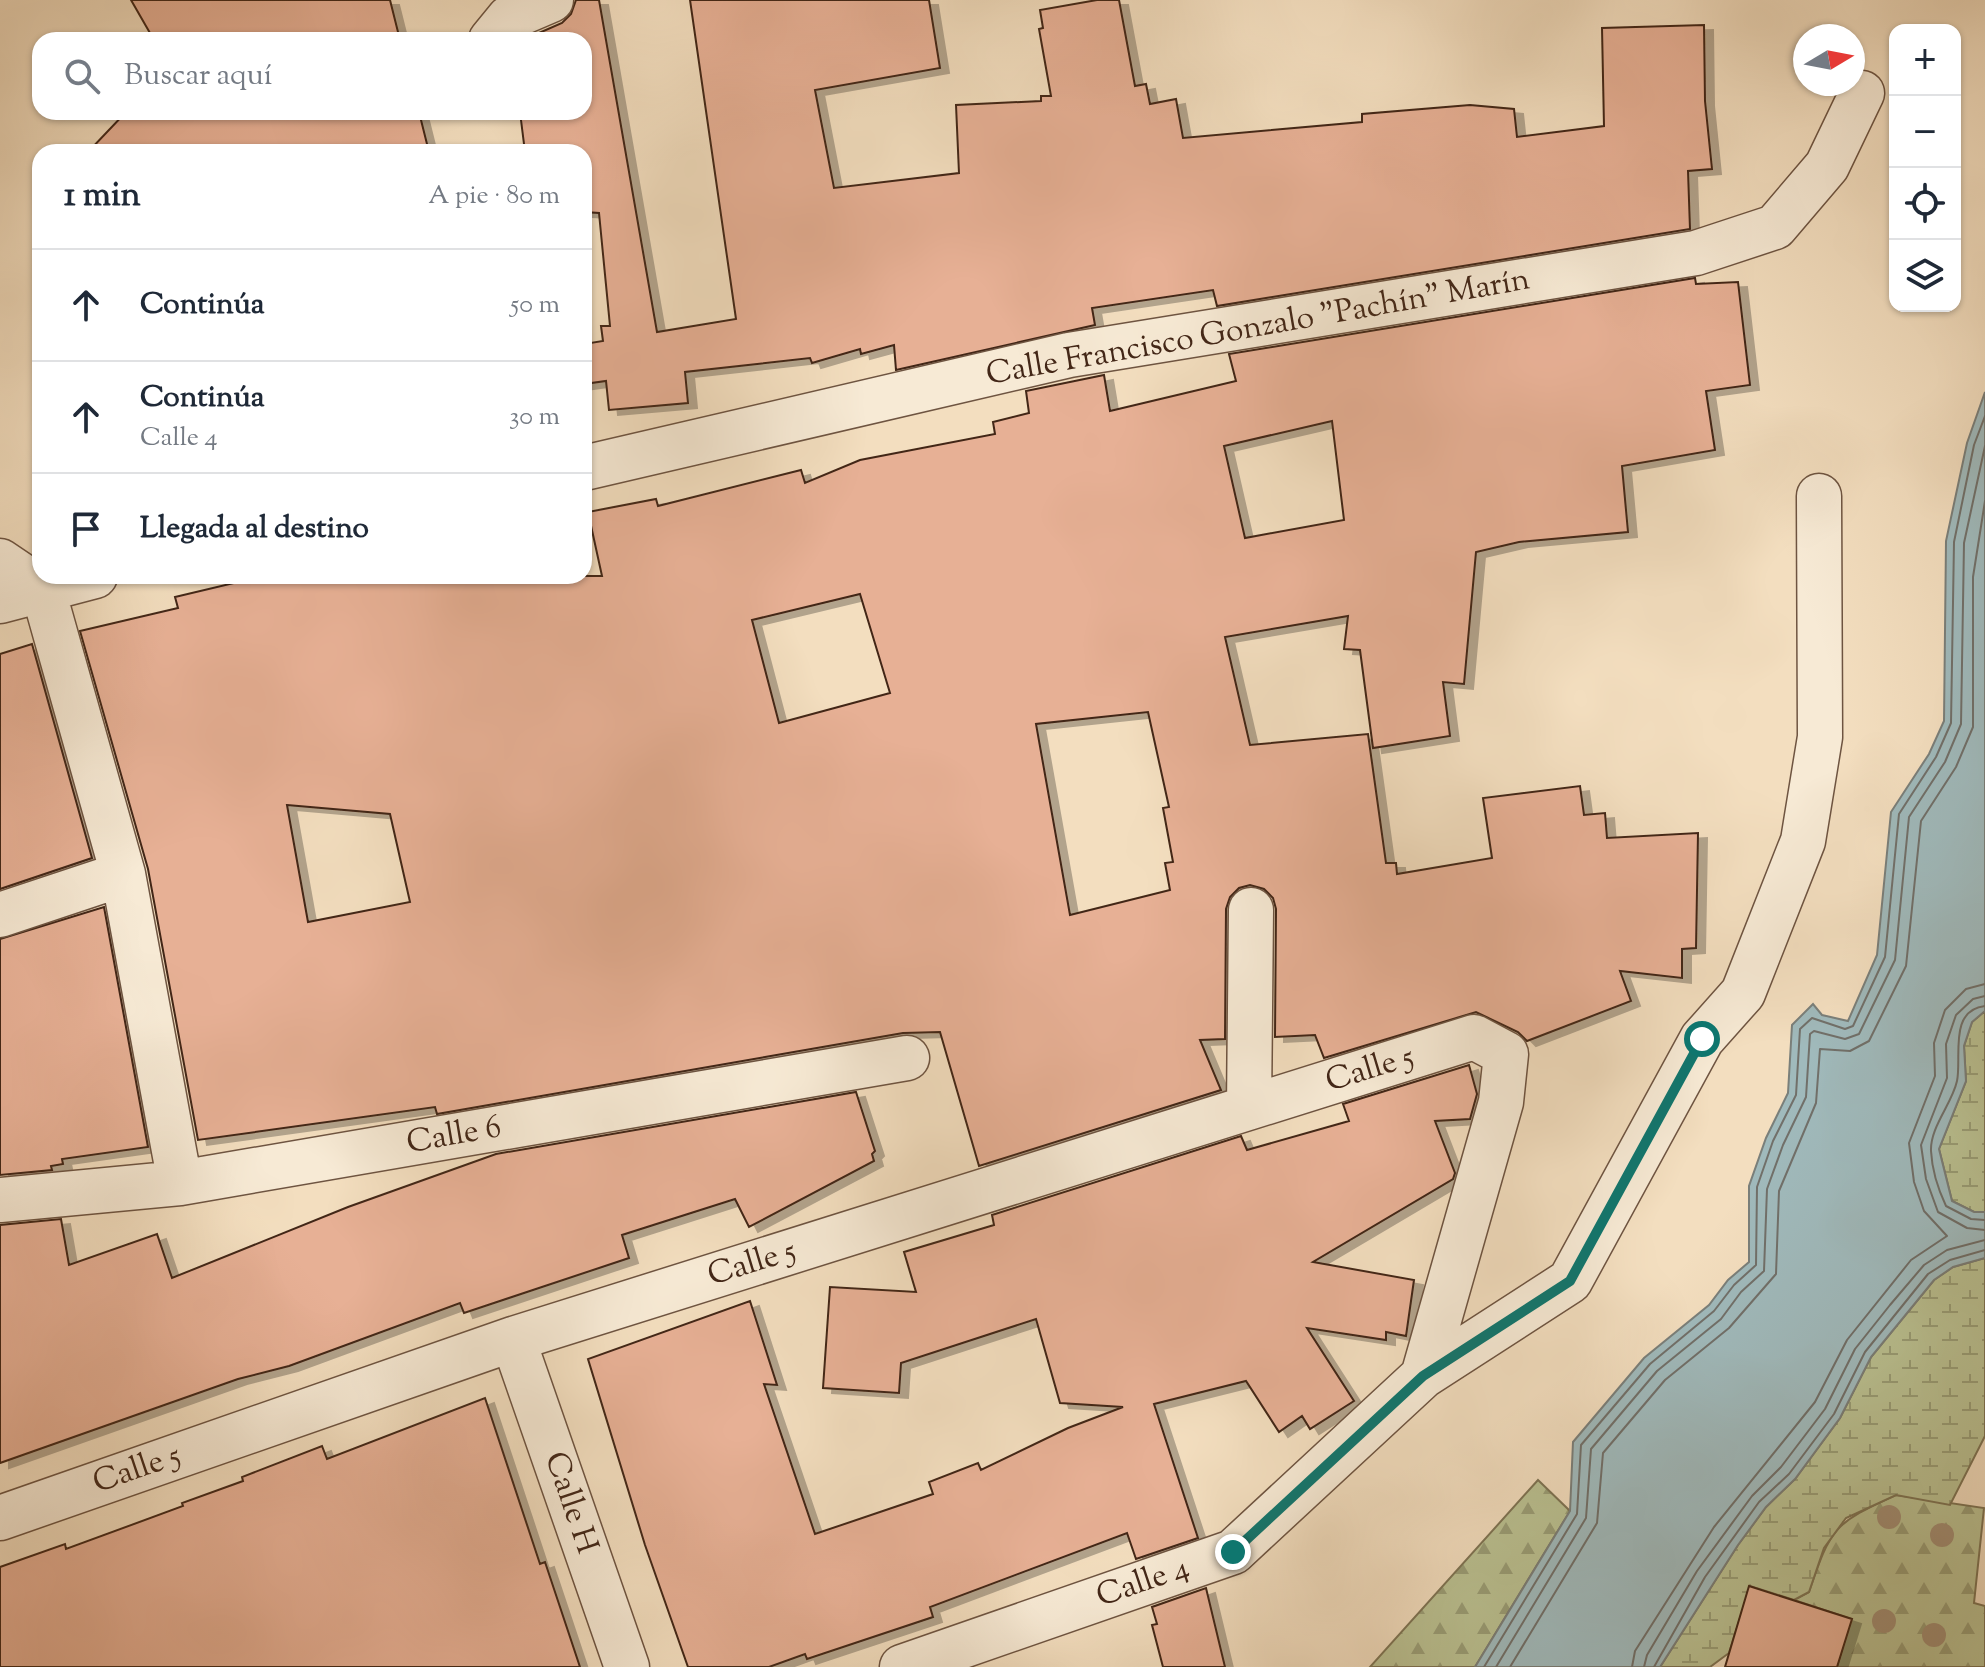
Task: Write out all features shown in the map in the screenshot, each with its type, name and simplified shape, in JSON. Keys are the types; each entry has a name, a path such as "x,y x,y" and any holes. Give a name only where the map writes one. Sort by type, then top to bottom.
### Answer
{"street":[{"path":"498,32 509,18 551,0"},
{"name":"Calle Francisco Gonzalo \"Pachín\" Marín","path":"592,466 1069,355 1696,253 1775,227 1827,166 1861,96"},
{"name":"Calle 4","path":"902,1667 1233,1552 1423,1376 1570,1281 1702,1039 1743,993 1803,841 1820,737 1819,496"},
{"path":"0,561 32,583"},
{"path":"34,584 43,590 123,874 180,1183"},
{"path":"0,601 65,584"},
{"path":"0,915 123,874"},
{"path":"1249,1107 1251,910"},
{"name":"Calle 5","path":"0,1518 513,1339 1474,1037 1506,1054 1501,1102 1423,1376"},
{"name":"Calle 6","path":"0,1200 180,1183 907,1058"},
{"name":"Calle H","path":"513,1339 627,1667"}],"green space":[{"path":"1985,1011 1985,1212 1974,1212 1952,1201 1939,1149 1966,1081 1964,1046 1972,1022"},
{"path":"1985,1258 1985,1436 1950,1505 1896,1495 1846,1518 1824,1548 1809,1592 1794,1600 1750,1586 1729,1653 1710,1667 1660,1667 1738,1545 1766,1507 1795,1479 1840,1418 1871,1357 1934,1280 1953,1267"},
{"path":"1538,1480 1570,1511 1475,1667 1370,1667"},
{"path":"1896,1495 1984,1508 1974,1603 1985,1606 1985,1667 1837,1667 1851,1619 1794,1600 1809,1592 1823,1553 1838,1530 1859,1513"}],"water":[{"path":"1985,392 1985,1011 1972,1022 1964,1046 1966,1081 1939,1149 1952,1201 1974,1212 1985,1212 1985,1258 1953,1267 1934,1280 1871,1357 1840,1418 1795,1479 1766,1507 1738,1545 1660,1667 1475,1667 1570,1511 1573,1442 1644,1358 1709,1305 1728,1280 1749,1262 1749,1186 1766,1138 1788,1093 1792,1025 1813,1004 1822,1015 1848,1021 1877,955 1891,812 1929,754 1944,721 1946,541 1967,443"}],"building":[{"path":"131,0 390,0 398,32 149,32"},
{"path":"576,0 599,0 657,332 736,319 690,0 929,0 940,68 815,90 834,188 959,173 956,105 1041,101 1041,96 1051,96 1039,29 1043,28 1040,10 1097,0 1119,0 1135,86 1146,84 1150,104 1176,99 1183,138 1362,122 1362,114 1470,105 1514,109 1517,137 1604,126 1602,28 1704,25 1705,101 1712,169 1688,171 1690,229 1217,306 1213,290 1092,308 1095,325 896,370 894,345 861,354 860,349 812,363 810,358 685,372 688,403 609,410 606,381 592,383 592,343 603,341 601,326 610,326 599,213 592,213 592,144 524,144 521,120 592,120 592,32 541,32 562,23 571,14"},
{"path":"118,120 421,120 427,144 96,144"},
{"path":"1695,278 1696,284 1738,282 1750,385 1706,391 1715,450 1622,466 1628,532 1519,542 1476,552 1464,684 1443,682 1450,736 1373,748 1360,650 1344,649 1348,616 1225,637 1250,745 1368,734 1386,863 1396,863 1397,874 1492,858 1483,798 1580,786 1584,815 1605,813 1607,838 1698,833 1696,948 1682,949 1682,978 1620,971 1631,1001 1527,1041 1518,1032 1476,1012 1324,1058 1315,1035 1275,1037 1276,909 1273,898 1264,889 1250,885 1239,888 1230,897 1226,909 1225,1039 1200,1040 1221,1090 979,1166 940,1032 903,1033 437,1114 435,1107 198,1140 148,869 80,631 178,608 175,597 229,584 592,584 592,576 602,576 592,530 592,511 656,499 658,506 801,470 805,483 860,460 995,434 993,422 1029,413 1026,391 1104,375 1110,411 1236,381 1229,354","holes":["1332,421 1344,520 1245,538 1224,446","860,594 890,693 779,723 752,620","1148,712 1169,807 1163,808 1173,862 1165,863 1170,890 1070,915 1036,724","287,805 390,814 410,902 308,922"]},
{"path":"32,644 92,858 0,889 0,654"},
{"path":"104,907 148,1147 62,1159 63,1164 51,1166 52,1170 0,1175 0,939"},
{"path":"1469,1065 1477,1094 1470,1119 1435,1121 1455,1173 1453,1179 1313,1262 1414,1280 1406,1336 1386,1332 1386,1340 1307,1328 1354,1401 1310,1429 1302,1416 1279,1432 1246,1381 1154,1404 1198,1538 1136,1559 1127,1533 930,1607 933,1617 807,1659 805,1654 769,1667 688,1667 645,1545 588,1359 750,1301 777,1385 764,1384 815,1534 933,1494 929,1482 978,1463 981,1470 1068,1428 1123,1407 1060,1403 1036,1319 901,1363 899,1393 823,1388 830,1287 916,1292 904,1252 994,1225 992,1215 1241,1136 1247,1150 1349,1121 1343,1104"},
{"path":"856,1092 875,1151 872,1154 874,1161 749,1227 735,1199 622,1235 629,1258 464,1313 460,1303 289,1366 238,1379 0,1463 0,1225 61,1219 69,1265 157,1234 172,1278 348,1207 496,1154"},
{"path":"485,1398 540,1564 545,1562 580,1667 0,1667 0,1567 65,1544 66,1549 183,1506 182,1503 243,1481 242,1477 322,1446 327,1459"},
{"path":"1749,1586 1852,1619 1837,1667 1725,1667"},
{"path":"1206,1588 1225,1667 1163,1667 1152,1625 1157,1624 1152,1607"}],"route":[{"path":"1233,1552 1423,1376 1570,1281 1702,1039"}]}
